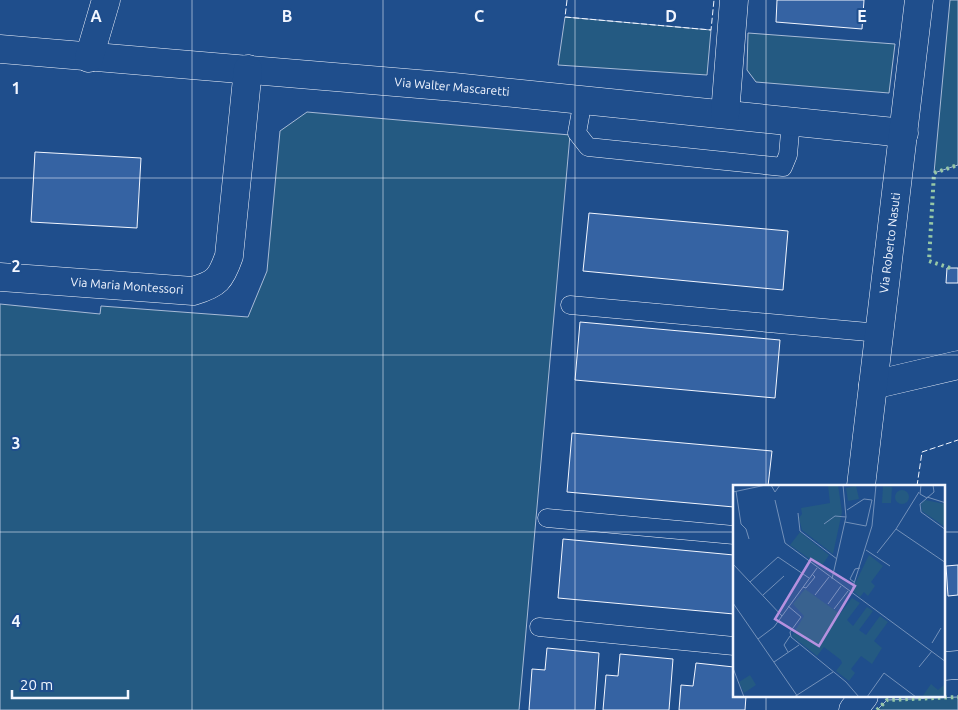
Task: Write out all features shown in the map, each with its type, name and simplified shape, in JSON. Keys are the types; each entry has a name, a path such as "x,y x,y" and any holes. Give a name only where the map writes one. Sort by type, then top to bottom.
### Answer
{"street":[{"path":"89,58 106,0"},
{"path":"725,114 734,0"},
{"name":"Via Roberto Nasuti","path":"861,485 919,0"},
{"name":"Via Walter Mascaretti","path":"0,49 89,58 248,69 583,100 904,133"},
{"name":"Via Maria Montessori","path":"0,277 194,291 213,285 224,269 229,256 248,69"},
{"path":"873,386 958,365"},
{"path":"853,710 862,698"}],"lane":[{"path":"583,100 577,133 588,147 783,167 788,155 790,121"},
{"path":"570,304 879,333"},
{"path":"547,518 733,535"},
{"path":"539,627 733,646"}],"shaded area":[{"path":"950,0 958,0 958,165 934,173"},
{"path":"565,17 711,30 707,75 558,65"},
{"path":"748,33 895,44 889,93 756,82 747,70"},
{"path":"307,112 570,135 519,710 0,710 0,304 100,314 101,306 248,317 267,271 280,131"},
{"path":"958,697 958,710 877,710 887,700"}],"building":[{"path":"777,0 864,0 862,29 776,22"},
{"path":"35,152 141,158 137,228 31,222"},
{"path":"589,213 788,231 783,290 583,271"},
{"path":"947,268 958,268 958,283 946,283"},
{"path":"580,322 780,340 775,398 575,380"},
{"path":"572,433 772,451 768,485 733,485 733,507 567,492"},
{"path":"563,539 733,555 733,614 558,598"},
{"path":"958,565 958,595 948,596 946,566"},
{"path":"547,648 599,653 595,710 529,710 532,669 545,670"},
{"path":"620,654 673,659 669,710 603,710 606,675 618,676"},
{"path":"696,663 733,667 733,698 746,698 745,710 679,710 681,685 693,686"}],"hedge":[{"path":"950,268 929,261 934,173 958,165"},
{"path":"946,698 958,697"},
{"path":"877,710 887,700 934,698"}],"fence":[{"path":"567,0 565,17 711,30 714,0"},
{"path":"917,485 922,452 958,440"}]}
